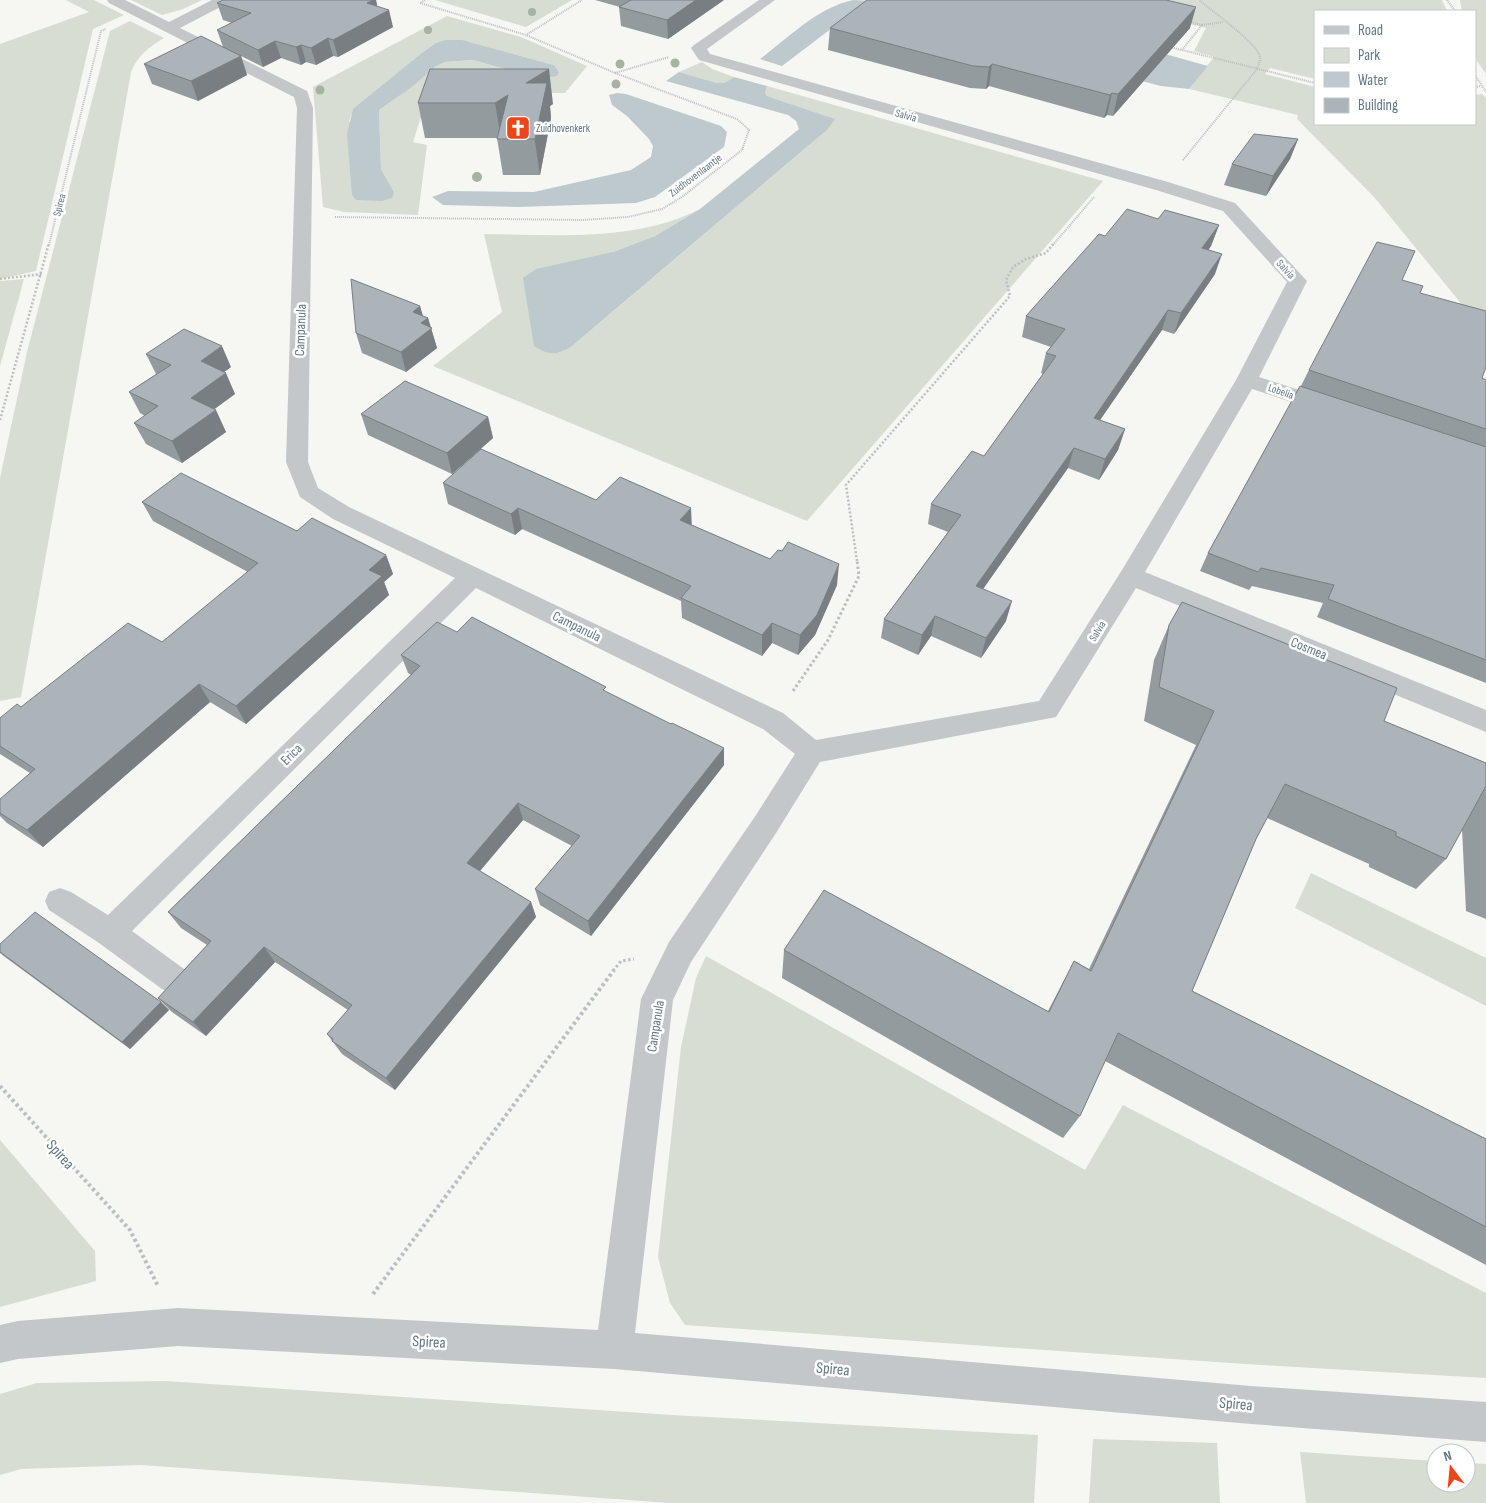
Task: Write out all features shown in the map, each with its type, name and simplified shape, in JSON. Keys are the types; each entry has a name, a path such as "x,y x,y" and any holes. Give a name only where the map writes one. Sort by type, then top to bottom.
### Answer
{"street":[{"name":"Campanula","path":"114,0 170,26 301,94 305,108 304,216 296,462 308,492 342,513 772,721 810,752 766,824 680,952 657,999 614,1350"},
{"path":"170,26 223,0"},
{"path":"699,48 768,0"},
{"name":"Salvia","path":"699,48 704,57 1162,186 1229,207 1297,281 1247,380 1132,576 1047,710 810,752"},
{"name":"Lobelia","path":"1247,380 1348,414"},
{"name":"Erica","path":"110,933 472,576"},
{"name":"Cosmea","path":"1132,576 1486,721"},
{"path":"60,901 110,933 173,979"},
{"name":"Spirea","path":"0,1344 18,1340 178,1327 614,1350 1242,1404 1486,1422"}],"path":[{"name":"Zuidhovenlaantje","path":"304,216 574,220 628,217 662,209 682,198 742,150 749,130 737,119 615,73 526,35 420,3 425,0"},
{"path":"526,35 582,0"},
{"path":"1162,186 1256,69 1260,60 1259,55 1199,0"},
{"name":"Spirea","path":"0,420 42,274 101,31 142,14"},
{"path":"1184,20 1202,25 1225,22"},
{"path":"1182,50 1202,25"},
{"path":"1163,46 1314,83"},
{"path":"615,73 699,48"},
{"path":"1476,77 1486,92"},
{"path":"1476,87 1482,86"},
{"path":"772,721 828,640 860,576 846,485 1010,296 1006,280 1013,267 1026,260 1046,254 1114,174"},
{"path":"0,279 42,274"},
{"path":"342,1337 621,961 680,952"},
{"name":"Spirea","path":"0,1086 130,1230 178,1327"}],"green space":[{"path":"66,0 94,0 124,15 93,29 36,271 0,279 0,44 89,12"},
{"path":"131,0 202,0 183,9 162,15"},
{"path":"435,0 572,0 526,27"},
{"path":"1102,0 1442,0 1447,10 1314,10 1314,79 1270,68 1265,74 1314,87 1314,125 1476,125 1476,95 1482,94 1486,98 1486,334 1375,198 1297,119 1298,115 1189,89 1214,57 1194,51 1206,28 1100,2"},
{"path":"1460,0 1486,0 1486,74 1476,59 1476,10 1462,10"},
{"path":"447,16 521,37 587,66 565,93 447,93 426,101 413,142 427,145 418,215 344,212 323,207 313,87","holes":["469,42 554,65 559,72 540,79 473,60 445,62 435,67 379,110 381,169 394,192 349,121 353,110 369,97"]},
{"path":"130,21 164,38 144,52 131,72 21,697 0,701 0,478 27,352 110,31"},
{"path":"702,62 712,69 734,77 724,83 717,83 679,72"},
{"path":"767,86 1103,181 807,521 433,366 502,312 484,234 566,235 622,232 675,220 700,209 655,236 613,252 559,353 571,347 827,130 826,116 767,96 765,93"},
{"path":"24,279 0,366 0,281"},
{"path":"1311,873 1486,958 1486,1006 1295,908"},
{"path":"706,956 1085,1170 1123,1105 1486,1293 1486,1378 1245,1364 685,1325 670,1303 658,1257 681,1047 696,978"},
{"path":"0,1140 95,1251 96,1281 0,1307"},
{"path":"165,1381 672,1415 1038,1435 1034,1503 670,1503 141,1465 21,1469 0,1475 0,1394 37,1383"},
{"path":"1093,1439 1217,1443 1220,1503 1089,1503"},
{"path":"1300,1452 1426,1460 1426,1493 1476,1493 1476,1464 1486,1464 1486,1503 1306,1503"}],"water":[{"path":"853,0 873,1 1097,35 1208,66 1189,89 1161,86 870,11 844,19 782,66 760,59 815,17 840,4"},
{"path":"446,40 462,40 554,65 559,72 557,76 540,79 473,60 445,62 435,67 413,86 379,110 381,169 394,192 392,198 382,201 356,200 352,195 347,134 353,109 422,53 436,43"},
{"path":"679,72 717,83 724,83 734,77 767,86 765,93 767,96 835,119 827,130 571,347 556,353 548,353 539,349 534,346 523,278 536,269 613,252 655,236 700,209 799,129 796,121 788,115 666,81"},
{"path":"617,93 626,94 721,126 727,132 724,147 655,197 636,203 518,207 443,205 432,197 448,191 534,192 631,170 651,157 653,146 649,139 627,116 612,105 609,95"}],"building":[{"path":"223,0 373,0 367,3 389,10 333,40 328,38 311,48 301,45 296,47 275,41 258,50 217,30 251,13 217,3"},
{"path":"631,0 696,0 667,20 619,7"},
{"path":"867,0 1166,0 1196,7 1118,94 1112,93 1110,95 992,64 989,67 973,66 830,28"},
{"path":"201,36 241,56 191,81 144,64"},
{"path":"430,69 549,69 526,83 547,83 535,139 497,139 508,95 495,103 418,103"},
{"path":"1254,134 1298,139 1273,176 1232,164"},
{"path":"1127,209 1158,219 1165,210 1219,225 1202,248 1222,254 1181,313 1168,310 1094,418 1125,429 1105,459 1074,448 976,586 1012,601 986,638 935,616 922,635 884,619 961,515 931,504 972,451 984,456 1056,356 1046,353 1065,329 1026,316 1099,234 1105,236"},
{"path":"1377,242 1415,251 1402,280 1423,286 1420,293 1486,311 1486,367 1482,378 1486,380 1486,429 1309,370"},
{"path":"351,279 420,306 413,312 428,318 421,323 432,328 401,352 356,333"},
{"path":"184,329 222,346 201,361 226,373 191,398 216,410 172,441 134,423 158,406 129,392 171,365 146,354"},
{"path":"405,381 488,417 447,453 361,414"},
{"path":"1300,386 1486,447 1486,660 1328,599 1334,585 1261,568 1258,572 1208,553"},
{"path":"481,449 596,500 620,477 691,508 680,520 770,559 778,550 782,551 788,542 839,564 817,615 800,635 772,623 762,635 681,598 691,586 518,508 511,514 443,483"},
{"path":"181,473 297,531 312,518 386,555 369,570 382,576 236,706 199,684 27,830 0,813 0,799 35,769 0,746 0,718 17,704 21,707 128,623 162,642 258,563 142,502"},
{"path":"1182,602 1397,688 1384,721 1486,763 1486,786 1446,859 1396,836 1396,832 1285,784 1256,839 1192,991 1486,1139 1486,1227 1118,1033 1080,1116 784,950 824,890 1049,1012 1074,961 1091,971 1214,711 1159,687 1169,625"},
{"path":"472,617 606,687 603,690 724,748 588,921 535,889 580,836 518,803 467,863 531,902 386,1078 332,1041 333,1039 327,1034 352,1005 264,947 193,1022 158,998 211,941 168,912 420,666 401,655 437,622 457,632"},
{"path":"35,912 161,1002 122,1042 0,952 0,944"}],"place":[{"name":"Zuidhovenkerk","path":"518,128"}]}
